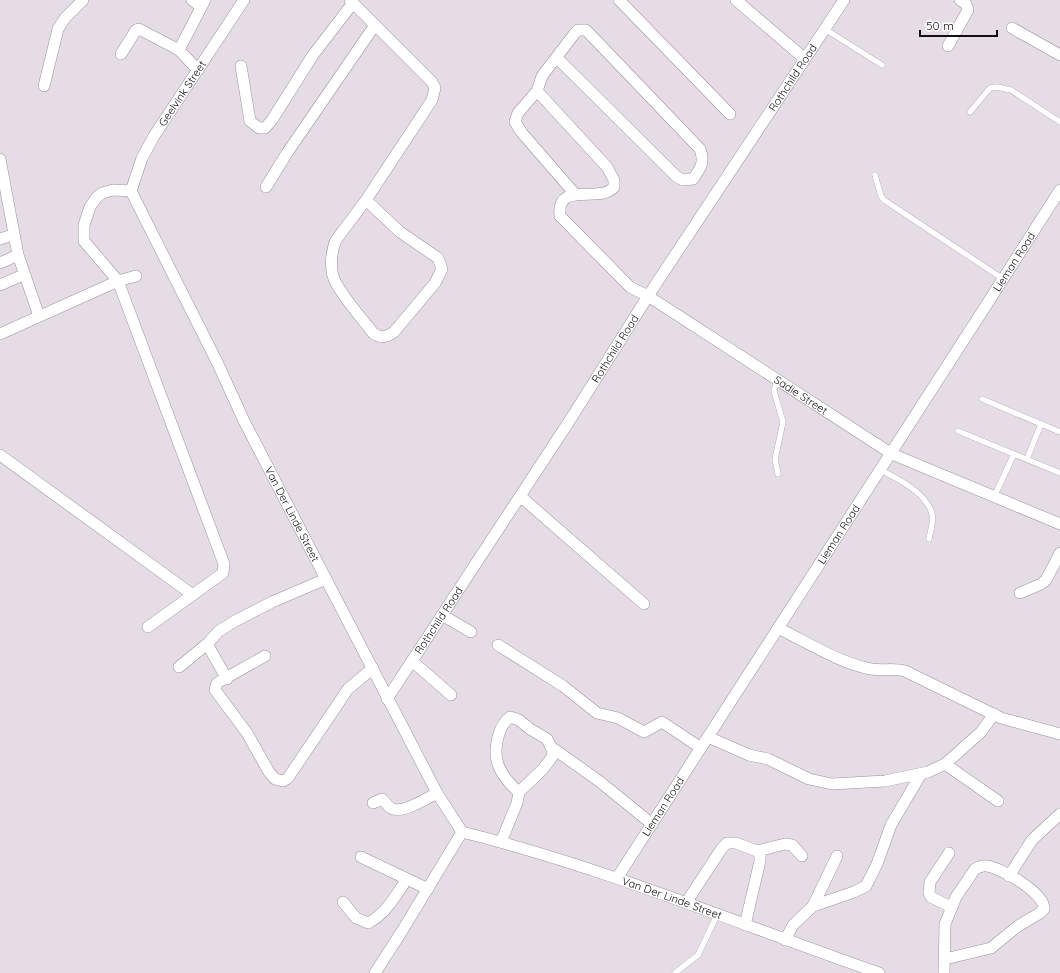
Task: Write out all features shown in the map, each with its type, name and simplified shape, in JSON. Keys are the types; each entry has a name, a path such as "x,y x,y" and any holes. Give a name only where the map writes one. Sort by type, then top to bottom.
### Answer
{"street":[{"path":"44,86 61,23 83,0"},
{"name":"Geelvink Street","path":"131,191 142,158 244,0"},
{"path":"619,0 730,114"},
{"path":"736,0 805,59"},
{"name":"Rothchild Road","path":"387,699 520,496 648,296 844,0"},
{"path":"948,46 968,10 966,4 960,0"},
{"path":"241,66 250,121 259,128 265,128 272,120 327,35 352,1 432,82 435,88 432,100 366,200 336,240 332,258 335,282 373,333 381,337 387,337 394,332 425,295 442,269 438,258 400,232 366,200"},
{"path":"178,50 199,2"},
{"path":"266,187 287,153 375,24"},
{"path":"1012,28 1060,55"},
{"path":"121,54 136,30 139,29 178,50 198,70"},
{"path":"536,91 607,167 614,180 614,187 605,194 575,194 522,133 515,122 518,113 536,91 542,76 557,58 564,45 578,30 586,30 700,149 703,163 693,179 683,180 676,177 557,58"},
{"path":"0,159 12,235 23,275 39,316"},
{"path":"131,191 113,190 102,193 90,207 84,225 84,241 118,281 224,564 223,573 148,627"},
{"name":"Lieman Road","path":"617,878 892,454 1060,190"},
{"name":"Van Der Linde Street","path":"131,191 218,364 244,421 373,668 387,699 437,793 462,832 501,842 617,878 879,973"},
{"name":"Sadie Street","path":"575,194 561,203 559,209 560,216 630,287 648,296 892,454 1060,524"},
{"path":"0,239 12,235"},
{"path":"0,263 18,255"},
{"path":"0,285 23,275"},
{"path":"0,334 118,281 136,276"},
{"path":"0,454 193,595"},
{"path":"520,496 644,604"},
{"path":"1020,593 1041,584 1046,580 1060,553"},
{"path":"179,667 207,644 219,631 235,621 272,602 326,579"},
{"path":"442,615 471,632"},
{"path":"778,628 838,657 864,667 870,669 892,669 905,671 1001,718 1060,734"},
{"path":"207,644 227,679"},
{"path":"498,645 563,686 598,713 618,718 644,732 662,722 701,748"},
{"path":"265,656 227,679 217,683 215,690 247,733 269,772 275,779 283,782 288,778 348,689 373,668"},
{"path":"412,661 451,695"},
{"path":"708,737 749,755 768,759 809,779 832,784 885,781 921,774 945,764 982,732 994,714"},
{"path":"519,792 514,788 497,764 498,734 505,722 510,717 519,720 530,729 547,739 552,747 599,781 652,824"},
{"path":"501,842 517,802 519,792 549,762 552,754 552,747"},
{"path":"945,764 998,801"},
{"path":"813,906 859,890 866,886 877,864 891,825 921,774"},
{"path":"373,803 382,799 392,809 397,810 405,808 437,793"},
{"path":"1009,876 1032,840 1060,814"},
{"path":"375,973 462,832"},
{"path":"686,903 722,848 727,843 736,843 757,851 785,844 792,845 802,856"},
{"path":"745,925 760,861 760,855 757,851"},
{"path":"949,853 930,882 929,888 932,897 951,908"},
{"path":"785,940 793,925 813,906 837,856"},
{"path":"362,857 428,889"},
{"path":"944,973 945,924 951,908 975,869 987,866 1009,876 1039,895 1044,904 1040,913 1018,926 991,948 945,959"},
{"path":"343,902 356,918 368,923 376,919 387,908 407,879"}],"lane":[{"path":"825,29 882,65"},
{"path":"970,112 990,88 1004,88 1011,90 1060,122"},
{"path":"875,175 881,196 884,200 1004,279"},
{"path":"777,380 774,391 782,422 775,459 778,474"},
{"path":"982,399 1060,432"},
{"path":"1027,459 1041,424"},
{"path":"958,431 1060,473"},
{"path":"994,497 1014,454"},
{"path":"881,470 908,484 925,502 932,515 929,539"},
{"path":"675,973 698,955 717,915"}]}
